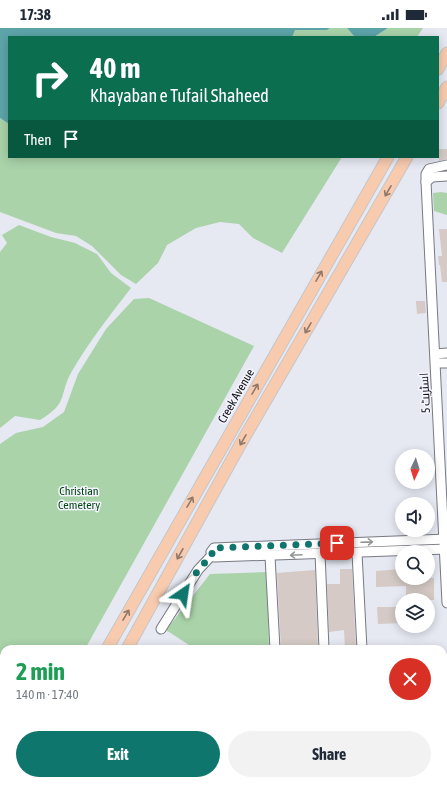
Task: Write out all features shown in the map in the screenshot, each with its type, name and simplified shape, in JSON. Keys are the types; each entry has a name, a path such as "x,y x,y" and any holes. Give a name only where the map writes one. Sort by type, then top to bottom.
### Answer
{"main road":[{"path":"439,67 447,53"},
{"path":"439,101 447,87"},
{"name":"Creek Avenue","path":"109,645 387,158"},
{"path":"129,645 240,445 406,158"}],"street":[{"path":"426,182 426,174 429,169 447,165"},
{"path":"426,182 432,177 447,176"},
{"name":"اسٹریٹ 5","path":"426,182 436,354 447,603"},
{"path":"436,354 447,353"},
{"path":"436,363 447,363"},
{"path":"212,555 214,557 358,553 445,544"},
{"path":"161,629 198,570 212,555 212,550 214,548 445,544"},
{"path":"320,553 324,645"},
{"path":"358,553 362,645"},
{"path":"270,556 275,645"}],"green space":[{"path":"330,28 347,28 354,36 292,36 294,30 326,30"},
{"path":"388,28 423,28 418,36 376,36"},
{"path":"0,118 8,123 8,158 341,158 282,253 253,238 239,224 220,222 196,228 167,245 158,263 136,284 121,275 92,246 76,236 56,233 0,212"},
{"path":"433,193 447,193 447,215 434,211"},
{"path":"19,225 51,237 75,243 97,254 111,273 131,288 100,329 72,371 65,386 60,403 56,408 40,420 15,416 0,428 0,252 7,243 2,235"},
{"name":"Christian Cemetery","path":"149,298 254,346 87,645 0,645 0,444 16,433 43,427 64,412 78,374 106,329 134,299"},
{"path":"267,572 269,645 189,645 166,630 210,574"}],"water":[{"path":"0,28 330,28 327,30 295,30 292,36 8,36 8,123 0,118"},
{"path":"347,28 388,28 376,36 354,36"}],"building":[{"path":"439,149 447,149 447,159 439,161"},
{"path":"439,229 447,229 447,282 442,282 439,265 438,256 442,256"},
{"path":"416,301 425,301 426,313 417,314"},
{"path":"340,569 352,569 356,645 345,645 344,630 329,632 327,584 340,584"},
{"path":"395,569 395,585 434,585 434,593 406,593 406,586 376,587 376,571"},
{"path":"315,570 318,645 281,645 277,573"},
{"path":"377,607 395,607 395,623 378,624"}],"route":[{"path":"183,594 198,570 212,555 211,552 214,548 337,543"}]}
